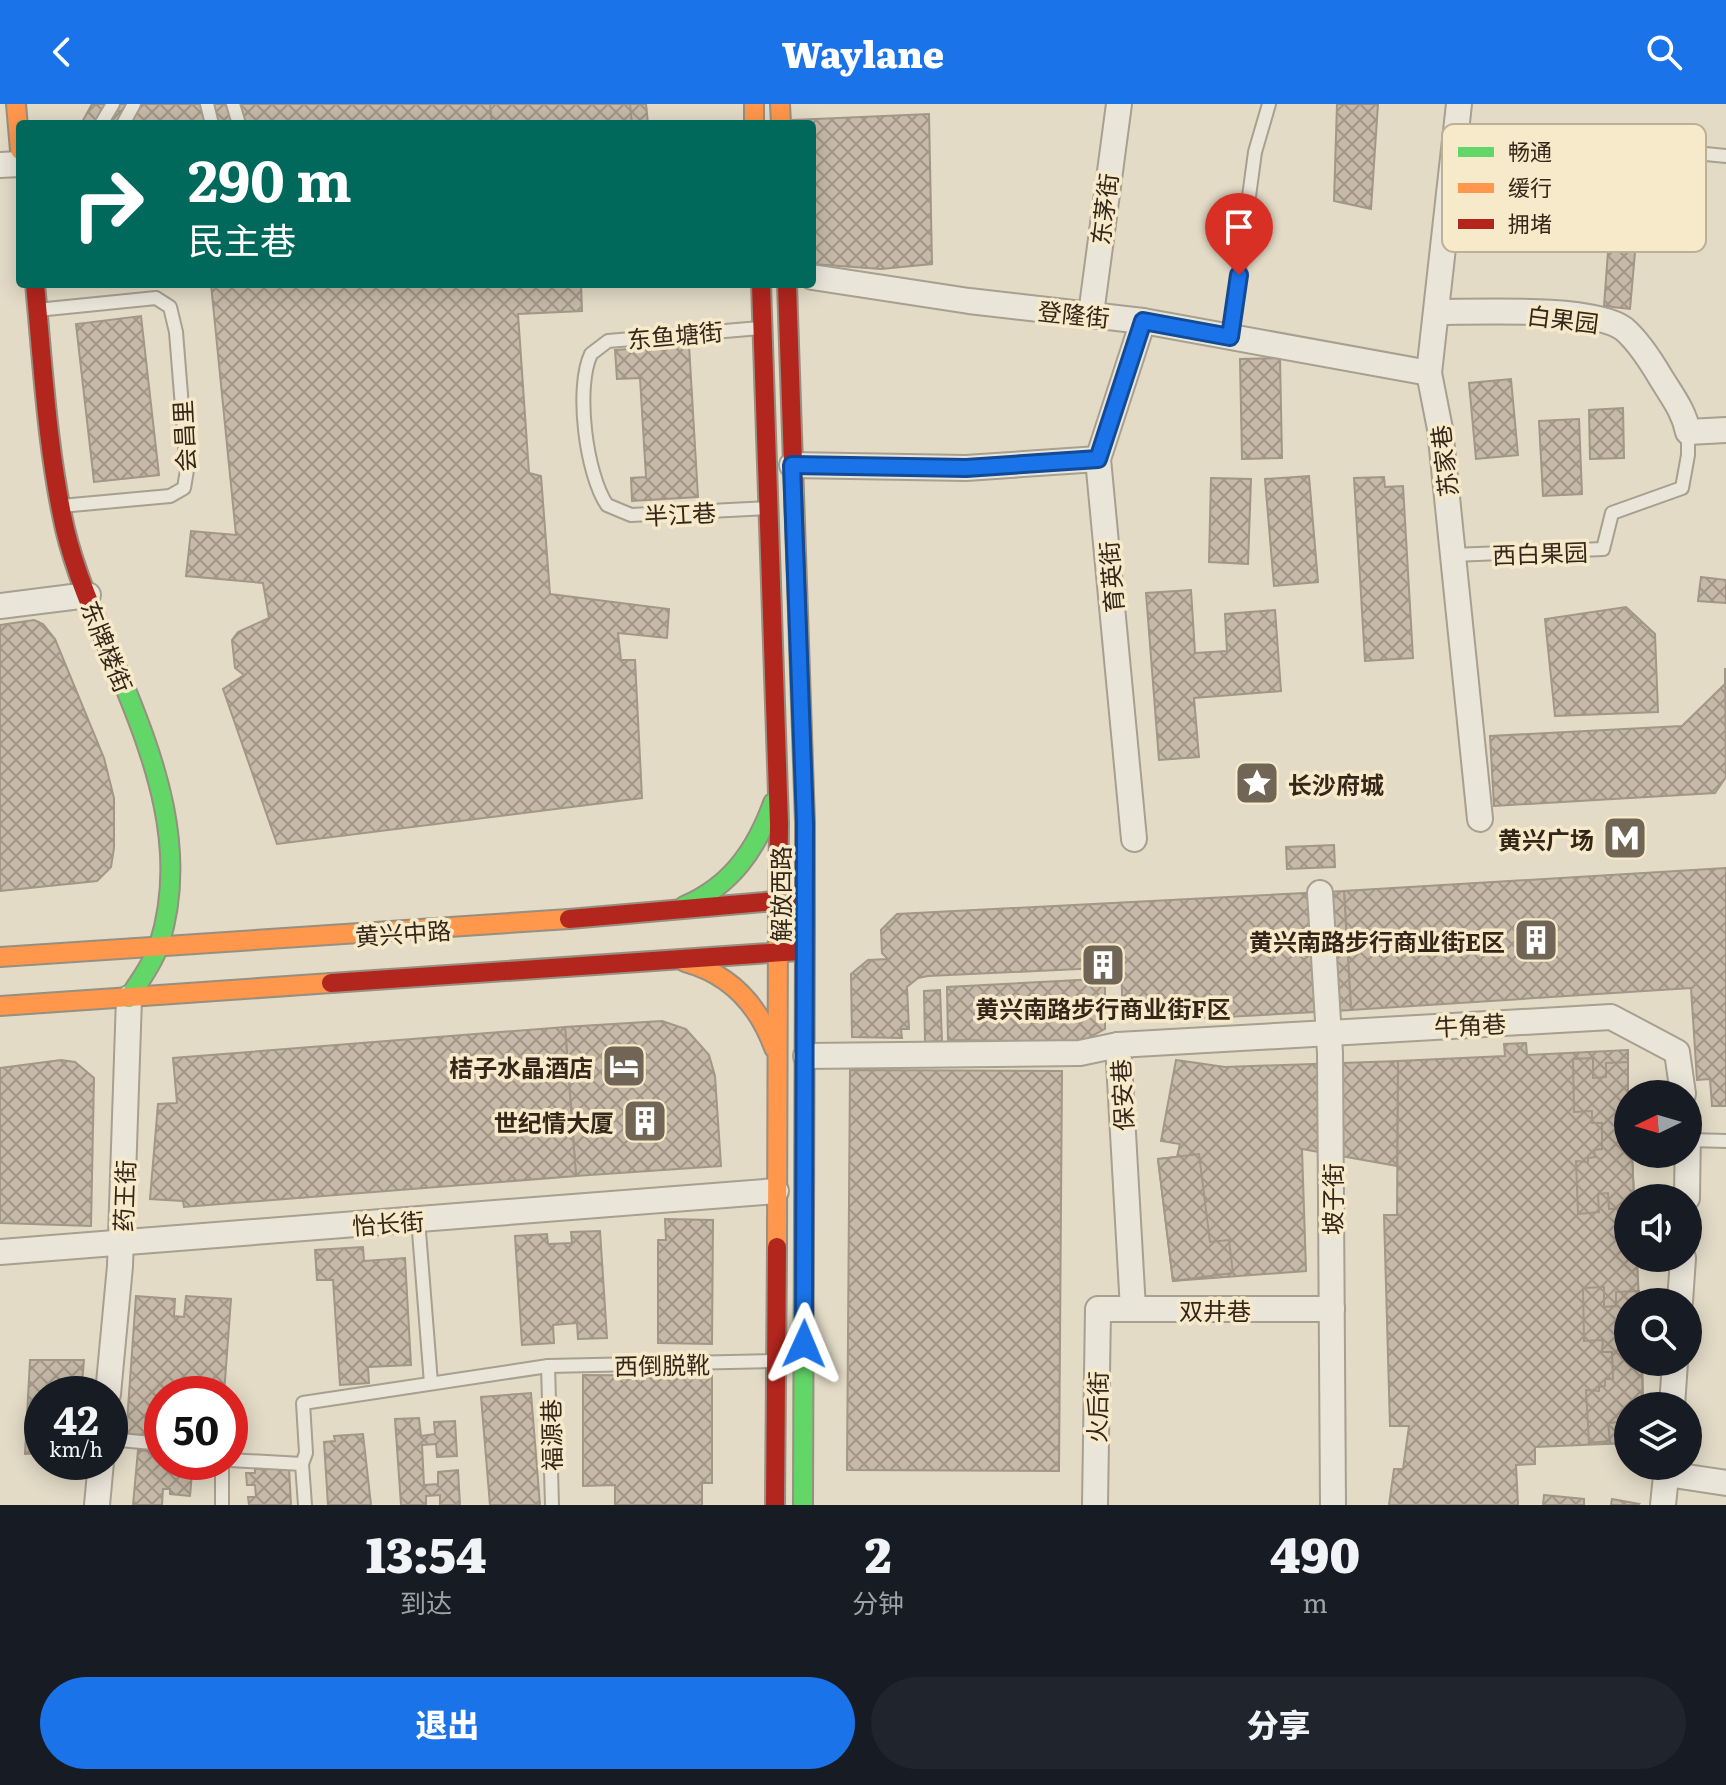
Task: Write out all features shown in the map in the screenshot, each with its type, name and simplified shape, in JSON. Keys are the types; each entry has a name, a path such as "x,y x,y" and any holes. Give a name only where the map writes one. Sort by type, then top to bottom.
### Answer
{"main road":[{"name":"东牌楼街","path":"35,288 61,506 88,595 139,721 161,794 171,888 159,945 129,998"},
{"name":"解放西路","path":"761,288 778,780 775,1505"},
{"name":"解放西路","path":"787,288 805,899 803,1505"},
{"path":"670,910 709,894 744,862 768,822 778,780"},
{"name":"黄兴中路","path":"0,957 491,926 805,899"},
{"name":"黄兴中路","path":"0,1006 805,951"},
{"path":"670,960 709,969 743,995 769,1032 778,1062"}],"street":[{"name":"东茅街","path":"1091,314 1119,104"},
{"name":"苏家巷","path":"1457,124 1459,104"},
{"name":"苏家巷","path":"1443,252 1429,373 1440,429 1480,819"},
{"name":"登隆街","path":"816,278 969,301 1143,321 1429,373"},
{"name":"白果园","path":"1437,312 1527,312 1593,318 1622,328 1648,356 1684,415 1688,432"},
{"name":"育英街","path":"1134,839 1098,459 1143,321"},
{"path":"1688,432 1726,430"},
{"path":"792,465 966,468 1098,459"},
{"path":"0,606 88,595"},
{"name":"坡子街","path":"1320,893 1329,1031 1333,1505"},
{"name":"药王街","path":"110,1376 121,1241 129,998"},
{"name":"牛角巷","path":"1329,1031 1611,1017 1677,1052 1681,1080"},
{"name":"保安巷","path":"1133,1309 1118,1045 1329,1031"},
{"path":"806,1056 1080,1053 1118,1045"},
{"name":"怡长街","path":"0,1252 776,1191"},
{"name":"双井巷","path":"1098,1309 1332,1309"},
{"name":"火后街","path":"1095,1505 1098,1309"},
{"path":"1702,1478 1726,1483"},
{"path":"97,1505 99,1480"},
{"path":"1663,1505 1666,1480"}],"lane":[{"path":"1230,337 1255,152 1269,104"},
{"path":"1706,154 1726,156"},
{"name":"会昌里","path":"37,310 156,298 170,307 176,332 187,470 184,488 170,496 61,506"},
{"name":"东鱼塘街","path":"591,354 608,341 620,338 763,328"},
{"name":"半江巷","path":"591,354 584,391 591,471 607,505 631,515 767,508"},
{"name":"西白果园","path":"1453,555 1603,549 1612,513 1682,488 1688,432"},
{"path":"1702,1136 1726,1141"},
{"path":"418,1219 431,1383"},
{"name":"西倒脱靴","path":"302,1464 306,1453 303,1403 548,1366 775,1361"},
{"name":"福源巷","path":"548,1366 552,1505"},
{"path":"248,1461 302,1464 305,1505"},
{"path":"222,1480 222,1505"}],"building":[{"path":"92,104 646,104 648,120 83,120"},
{"path":"490,104 630,104 632,120 492,120"},
{"path":"1337,104 1378,104 1371,209 1334,201"},
{"path":"929,114 932,264 881,269 816,264 816,120 793,120"},
{"path":"1608,252 1635,252 1630,309 1604,306"},
{"path":"211,288 581,288 582,311 518,314 529,473 541,476 550,594 669,609 667,638 618,633 621,660 635,660 642,798 277,844 223,689 244,675 235,668 232,640 238,632 269,618 263,583 186,576 191,531 236,535"},
{"path":"141,316 159,475 94,482 76,324"},
{"path":"689,345 698,497 632,501 631,478 646,477 640,378 617,379 615,350"},
{"path":"1280,358 1282,458 1242,459 1240,359"},
{"path":"1511,379 1518,455 1476,459 1469,383"},
{"path":"1623,408 1624,458 1590,459 1589,410"},
{"path":"1579,419 1582,494 1543,496 1539,421"},
{"path":"1309,476 1318,582 1274,586 1265,479"},
{"path":"1384,477 1385,487 1403,486 1413,658 1365,661 1354,478"},
{"path":"1211,478 1251,479 1248,564 1209,562"},
{"path":"1701,577 1726,580 1726,603 1698,601"},
{"path":"1191,590 1195,653 1227,651 1225,614 1275,610 1281,691 1194,698 1199,757 1159,760 1146,593"},
{"path":"1626,607 1655,634 1658,712 1555,716 1545,619"},
{"path":"34,620 43,624 55,639 104,758 114,798 114,848 111,867 97,881 0,891 0,625"},
{"path":"1725,668 1726,777 1715,793 1494,806 1490,736 1682,726 1725,684"},
{"path":"1334,845 1335,867 1287,869 1286,847"},
{"name":"黄兴南路步行商业街E区","path":"1726,868 1726,1106 1712,1106 1710,1079 1697,1080 1691,988 1351,1010 1344,891"},
{"name":"黄兴南路步行商业街F区","path":"1344,891 1351,1010 1172,1020 1172,1014 1123,1016 1121,967 928,976 918,978 907,987 909,1029 901,1029 902,1038 852,1037 851,974 868,960 888,959 882,953 881,930 897,914"},
{"path":"1098,979 1105,988 1105,1029 1081,1042 948,1040 947,987"},
{"path":"940,990 942,1041 925,1042 924,991"},
{"name":"世纪情大厦","path":"662,1021 686,1029 709,1055 715,1076 721,1166 576,1176 565,1027"},
{"path":"565,1027 576,1176 184,1207 183,1201 150,1199 158,1104 177,1103 173,1058"},
{"path":"1526,1043 1527,1055 1628,1050 1628,1080 1614,1080 1614,1168 1633,1168 1633,1184 1614,1184 1614,1272 1638,1272 1638,1288 1614,1288 1614,1376 1642,1376 1643,1392 1614,1392 1614,1444 1535,1447 1535,1464 1516,1465 1518,1505 1389,1505 1394,1469 1403,1469 1409,1426 1390,1426 1384,1215 1397,1215 1398,1061 1505,1056 1504,1044"},
{"path":"1593,1058 1593,1078 1606,1077 1606,1063 1628,1062 1628,1080 1614,1080 1614,1168 1633,1168 1633,1184 1614,1184 1614,1209 1609,1209 1608,1193 1598,1194 1599,1212 1578,1214 1576,1161 1588,1162 1588,1158 1595,1157 1594,1150 1602,1149 1602,1123 1592,1123 1592,1111 1574,1112 1573,1059"},
{"path":"61,1060 75,1062 94,1078 91,1226 0,1223 0,1068"},
{"path":"1176,1060 1225,1067 1398,1061 1397,1166 1302,1149 1306,1271 1173,1281 1158,1159 1177,1157 1180,1144 1161,1141"},
{"path":"850,1070 1062,1071 1059,1471 847,1470"},
{"path":"1199,1154 1210,1242 1229,1240 1233,1273 1173,1281 1158,1159"},
{"path":"665,1219 713,1220 712,1344 658,1343 658,1240 666,1240"},
{"path":"600,1231 607,1338 578,1339 577,1323 553,1325 554,1343 522,1345 515,1236 547,1234 548,1244 572,1243 571,1232"},
{"path":"363,1247 364,1261 405,1258 411,1365 368,1367 369,1383 340,1385 333,1280 317,1280 315,1250"},
{"path":"1604,1287 1604,1307 1614,1306 1614,1376 1642,1376 1643,1392 1614,1392 1614,1422 1608,1423 1610,1441 1589,1443 1586,1390 1599,1391 1599,1387 1605,1386 1605,1379 1613,1379 1612,1352 1602,1352 1603,1340 1584,1341 1583,1288"},
{"path":"136,1296 175,1299 174,1316 184,1317 186,1296 231,1299 225,1376 144,1376 144,1437 128,1436"},
{"path":"30,1360 84,1360 83,1376 29,1376"},
{"path":"583,1375 712,1376 712,1483 702,1483 702,1505 615,1505 615,1485 583,1486"},
{"path":"531,1393 540,1505 490,1505 481,1397"},
{"path":"419,1418 421,1436 435,1434 434,1422 455,1421 457,1456 437,1457 436,1444 422,1445 424,1485 438,1484 438,1472 458,1470 460,1505 440,1505 440,1495 426,1496 426,1505 401,1505 395,1419"},
{"path":"363,1434 371,1505 328,1505 324,1442 335,1441 334,1436"},
{"path":"138,1450 144,1450 144,1480 191,1480 190,1496 170,1494 170,1489 163,1489 162,1505 133,1505"},
{"path":"289,1468 291,1505 249,1505 248,1497 256,1497 255,1485 247,1485 247,1480 248,1473 255,1473 255,1469"},
{"path":"1544,1495 1584,1499 1584,1505 1543,1505"},
{"path":"1612,1499 1639,1504 1611,1505"}],"traffic: fast":[{"path":"119,673 155,772 169,840 167,910 159,945 150,966 129,998"},
{"path":"684,906 715,888 740,865 759,836 773,803"},
{"path":"803,1505 805,930"}],"traffic: slow":[{"path":"16,104 17,120"},
{"path":"754,104 754,120"},
{"path":"780,104 781,120"},
{"path":"777,1247 778,909"},
{"path":"0,957 569,919"},
{"path":"685,962 716,974 740,993 760,1018 774,1048"},
{"path":"0,1006 331,983"}],"traffic: jam":[{"path":"35,288 50,438 65,529 82,584 119,673"},
{"path":"761,288 779,824 778,909"},
{"path":"787,288 805,823 805,930"},
{"path":"569,919 798,899"},
{"path":"331,983 799,951"},
{"path":"775,1505 777,1247"}],"place":[{"name":"长沙府城","path":"1257,783"},
{"name":"黄兴广场","path":"1625,838"},
{"name":"黄兴南路步行商业街E区","path":"1536,940"},
{"name":"黄兴南路步行商业街F区","path":"1103,965"},
{"name":"桔子水晶酒店","path":"624,1066"},
{"name":"世纪情大厦","path":"645,1121"}],"route":[{"path":"804,1344 805,823 792,465 966,468 1098,459 1143,321 1230,337 1239,275"}]}
